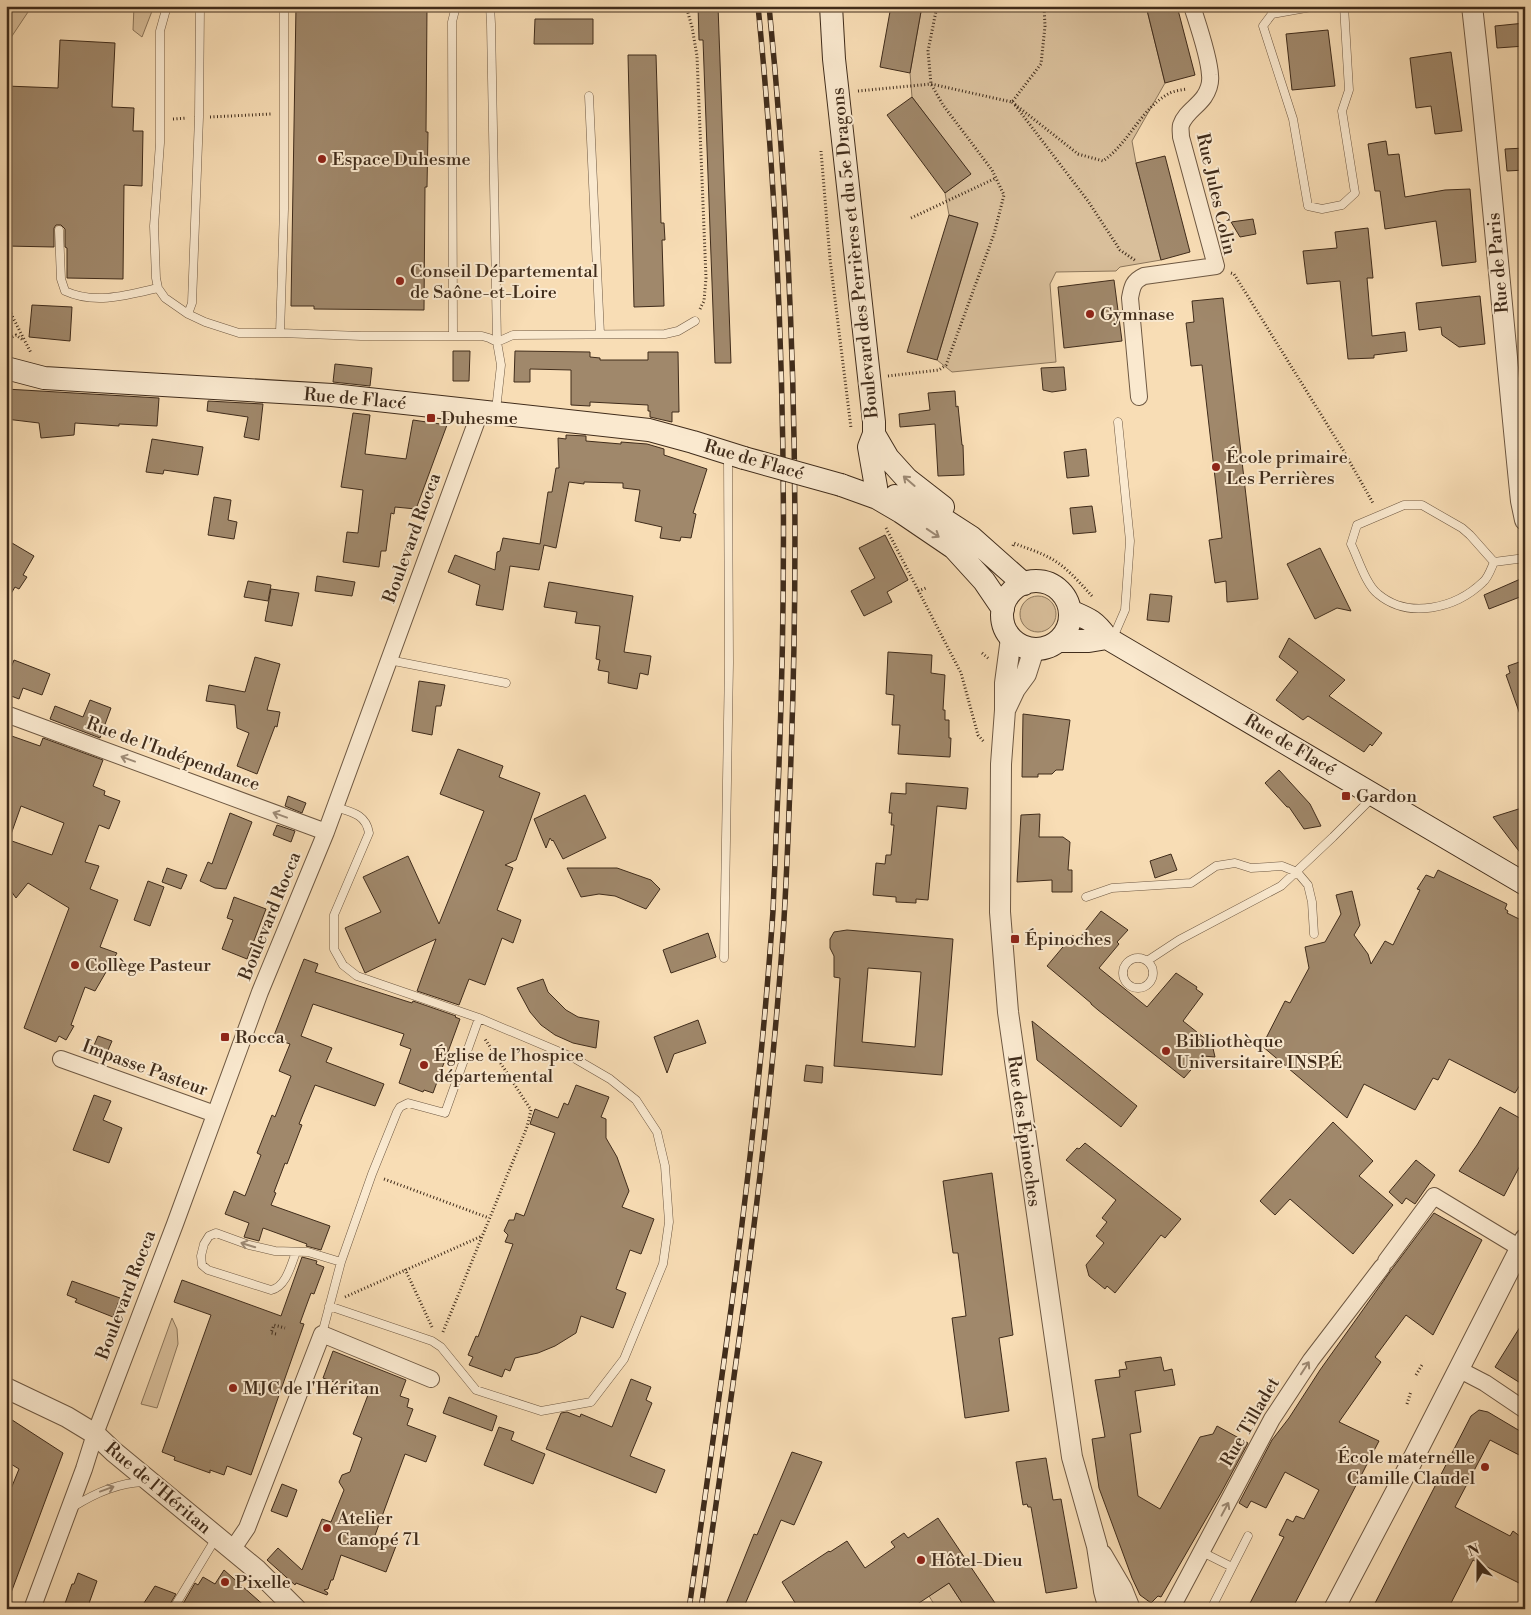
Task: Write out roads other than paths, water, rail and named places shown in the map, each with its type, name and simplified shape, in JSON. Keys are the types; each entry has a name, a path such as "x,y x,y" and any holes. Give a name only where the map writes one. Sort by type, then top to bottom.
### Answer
{"main road":[{"name":"Boulevard des Perrières et du 5e Dragons","path":"831,6 838,94 874,434 869,447 876,492"},
{"name":"Rue de Flacé","path":"6,368 44,378 332,395 649,430 844,485 897,497 926,508 971,537"},
{"name":"Rue de Flacé","path":"874,434 888,458 906,479 943,507 971,537 1024,584"},
{"name":"Rue de Flacé","path":"876,492 954,548 984,580 1003,609 1004,624 1011,638"},
{"path":"1003,609 1007,598 1014,590 1024,584 1034,581 1054,586 1062,592 1068,601 1070,610 1069,627 1059,641"},
{"name":"Rue de Flacé","path":"1070,610 1098,625 1109,639 1525,884"},
{"path":"1011,638 1022,646 1034,649 1043,649 1059,641 1109,639"}],"street":[{"name":"Rue Jules Colin","path":"1139,397 1130,298 1132,287 1136,280 1144,276 1216,266 1180,136 1181,125 1203,98 1210,83 1208,62 1192,6"},
{"name":"Rue de Paris","path":"1472,6 1488,148 1508,382 1521,501 1525,520"},
{"name":"Boulevard Rocca","path":"32,1609 95,1434 260,992 326,832 389,660 488,413"},
{"name":"Rue des Épinoches","path":"1011,638 1006,668 1001,764 1000,918 1008,1012 1059,1378 1072,1457 1097,1546 1104,1591 1109,1609"},
{"name":"Rue des Épinoches","path":"1005,710 1015,689 1026,674 1034,649"},
{"name":"Rue de l'Indépendance","path":"6,714 326,832"},
{"name":"Impasse Pasteur","path":"61,1059 215,1114"},
{"name":"Rue Tilladet","path":"1170,1609 1272,1420 1311,1360 1434,1196 1523,1243"},
{"path":"1334,1609 1523,1243"},
{"path":"224,1544 247,1528 322,1334 431,1379"},
{"path":"1458,1369 1485,1383 1525,1410"},
{"name":"Rue de l'Héritan","path":"6,1388 68,1417 95,1434 257,1570 296,1609"},
{"name":"Rue des Épinoches","path":"1097,1546 1122,1589 1130,1609"}],"lane":[{"path":"167,6 160,31 160,143 154,226 156,278 158,288 166,298 188,314 205,322 239,333 280,332 361,336 482,336 497,342"},
{"path":"188,314 192,303 199,117 200,6"},
{"path":"280,332 284,209 284,6"},
{"path":"453,336 452,22 456,6"},
{"path":"488,413 499,384 501,365 497,342 490,6"},
{"path":"1317,6 1271,10 1263,26 1293,119 1308,206 1322,209 1342,205 1355,192 1342,111 1348,90 1344,6"},
{"path":"589,96 600,334"},
{"path":"59,230 61,279 65,291 76,296 91,298 124,296 158,288"},
{"path":"497,342 513,335 665,334 678,331 695,321"},
{"path":"1109,639 1124,610 1130,541 1118,422"},
{"path":"724,958 729,663 736,455"},
{"path":"1404,505 1422,505 1462,528 1494,562 1485,581 1462,598 1444,605 1408,608 1392,603 1377,594 1367,579 1351,544 1357,525 1404,505"},
{"path":"1494,562 1525,558"},
{"path":"389,660 506,683"},
{"path":"1147,961 1179,940 1281,886 1374,795"},
{"path":"329,1306 438,1343 476,1390 542,1412 591,1402 624,1359 663,1264 669,1222 665,1166 656,1132 636,1100 610,1079 574,1058 357,976 343,965 334,949 334,915 369,833 367,824 358,815 335,807"},
{"path":"1086,897 1112,888 1191,883 1216,866 1235,863 1251,868 1282,866 1297,872 1308,885 1312,902 1314,934"},
{"path":"1135,958 1147,961 1152,966 1153,972 1149,984 1137,989 1130,987 1122,977 1124,965 1135,958"},
{"path":"322,1334 341,1262 372,1174 397,1112 400,1107 408,1104 445,1113 478,1022"},
{"path":"296,1252 283,1282 277,1289 271,1290 208,1270 202,1265 201,1256 204,1244 209,1236 216,1234 275,1252 296,1252 308,1252 341,1262"},
{"path":"69,1510 109,1488 132,1482 150,1482"},
{"path":"1210,1609 1248,1536"},
{"path":"173,1609 224,1544"},
{"path":"1202,1552 1232,1567"}],"railway":[{"path":"689,1609 726,1348 748,1174 758,1086 774,896 783,593 782,397 774,201 758,6"},
{"path":"701,1609 737,1357 768,1104 783,935 788,846 794,663 795,475 793,382 784,194 769,6"}],"place":[{"name":"Espace Duhesme","path":"322,159"},
{"name":"Conseil Départemental de Saône-et-Loire","path":"400,281"},
{"name":"Gymnase","path":"1090,314"},
{"name":"Duhesme","path":"431,418"},
{"name":"École primaire Les Perrières","path":"1216,467"},
{"name":"Gardon","path":"1346,796"},
{"name":"Épinoches","path":"1015,939"},
{"name":"Collège Pasteur","path":"75,965"},
{"name":"Rocca","path":"225,1037"},
{"name":"Bibliothèque Universitaire INSPÉ","path":"1166,1051"},
{"name":"Église de l’hospice départemental","path":"424,1065"},
{"name":"MJC de l'Héritan","path":"233,1388"},
{"name":"École maternelle Camille Claudel","path":"1485,1467"},
{"name":"Atelier Canopé 71","path":"327,1528"},
{"name":"Hôtel-Dieu","path":"921,1560"},
{"name":"Pixelle","path":"225,1582"}]}
